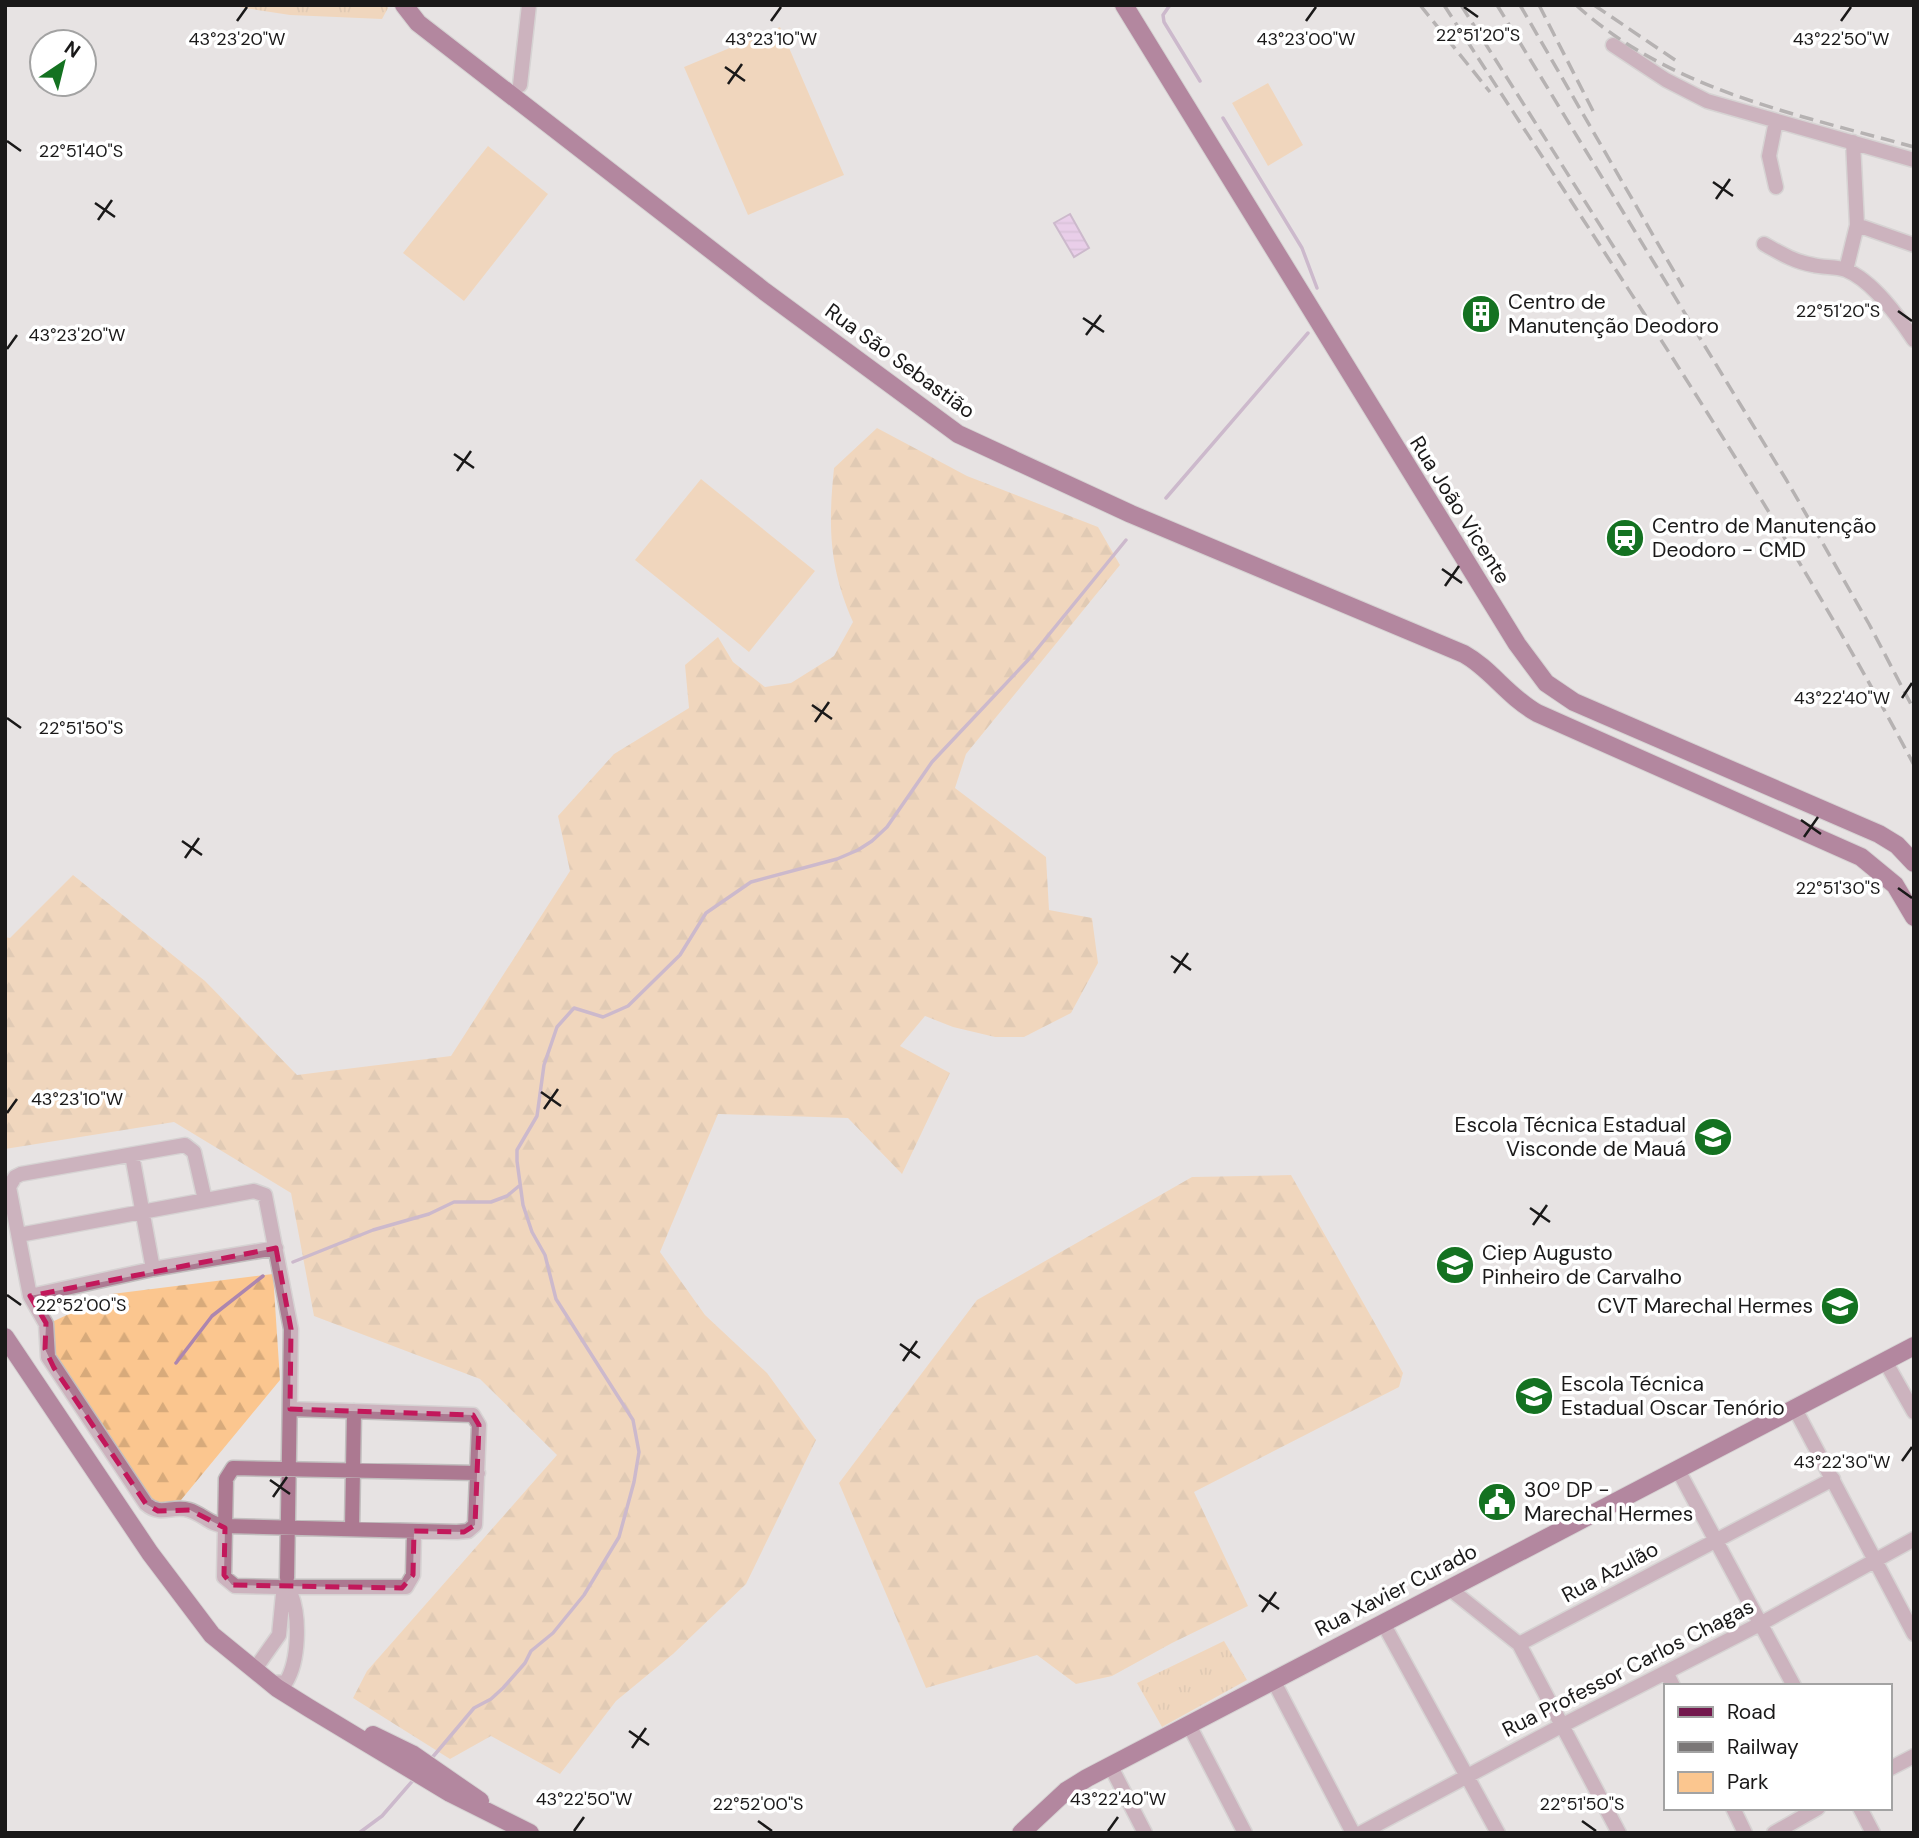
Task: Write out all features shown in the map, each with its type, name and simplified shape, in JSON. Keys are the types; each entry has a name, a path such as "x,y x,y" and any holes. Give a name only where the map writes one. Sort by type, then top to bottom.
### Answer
{"main road":[{"name":"Rua João Vicente","path":"1124,5 1398,454 1538,675 1574,702 1806,801 1896,845 1914,863"},
{"name":"Rua São Sebastião","path":"397,9 764,290 958,434 1119,508 1464,654 1478,663 1504,691 1528,708 1795,826"},
{"path":"1806,801 1795,826 1874,865 1895,885 1914,917"},
{"path":"5,1337 193,1613 219,1641 268,1677 530,1833"},
{"name":"Rua Xavier Curado","path":"1021,1833 1066,1791 1110,1765 1914,1346"}],"street":[{"path":"520,85 529,5"},
{"path":"1613,45 1666,80 1699,97 1914,160"},
{"path":"1776,121 1769,156 1776,187"},
{"path":"1846,270 1857,225 1853,142"},
{"path":"1857,225 1914,245"},
{"path":"1763,244 1807,264 1846,270 1875,292 1914,340"},
{"path":"205,1200 194,1152 190,1147 179,1145 15,1177 9,1189 30,1296 46,1322 45,1349 54,1368 146,1504 158,1511 190,1510 213,1524 225,1526 464,1532 473,1528 476,1519 479,1425 472,1415 290,1409"},
{"path":"132,1155 153,1269"},
{"path":"19,1235 254,1191 263,1194 268,1201 291,1329 287,1588 268,1677"},
{"path":"30,1296 153,1269 276,1248"},
{"path":"1885,1361 1914,1412"},
{"path":"1794,1408 1914,1634"},
{"path":"352,1529 354,1411"},
{"path":"414,1531 413,1575 406,1587 235,1586 226,1581 223,1570 226,1479 233,1468 478,1473"},
{"path":"1678,1470 1793,1684"},
{"name":"Rua Azulão","path":"1519,1644 1833,1479"},
{"name":"Rua Professor Carlos Chagas","path":"1361,1833 1760,1624 1914,1539"},
{"path":"268,1677 294,1666 294,1608 287,1588"},
{"path":"1450,1589 1519,1644 1619,1833"},
{"path":"1383,1623 1469,1775 1498,1833"},
{"path":"1666,1672 1671,1684"},
{"path":"1273,1680 1353,1833"},
{"path":"1189,1725 1245,1833"},
{"path":"1891,1768 1914,1756"},
{"path":"1110,1765 1145,1833"},
{"path":"1734,1810 1745,1833"},
{"path":"1774,1833 1814,1810"},
{"path":"1861,1810 1873,1833"}],"highlighted area":[{"path":"276,1248 291,1329 290,1409 473,1415 479,1425 475,1525 464,1532 414,1531 413,1575 402,1588 232,1585 224,1575 225,1528 190,1510 158,1511 146,1504 54,1368 45,1349 46,1323 30,1296"}],"green space":[{"path":"226,5 386,5 388,8 382,19 290,15"},
{"path":"780,27 844,175 748,215 684,67"},
{"path":"1268,83 1303,145 1268,166 1232,103"},
{"path":"488,146 548,194 464,301 403,253"},
{"path":"877,428 967,476 1098,527 1120,565 966,754 955,788 1046,857 1049,910 1092,918 1098,963 1071,1013 1024,1037 995,1037 953,1027 925,1016 900,1046 950,1073 902,1174 848,1118 718,1114 660,1252 705,1315 767,1373 816,1440 746,1584 673,1654 616,1701 560,1774 491,1736 450,1759 353,1698 367,1671 557,1455 480,1379 314,1316 291,1193 174,1122 5,1149 5,937 10,938 73,875 205,981 297,1075 451,1056 570,871 558,816 614,754 689,708 685,665 718,637 733,662 765,687 791,683 834,656 853,622 839,583 832,547 834,468"},
{"path":"701,479 815,571 749,652 635,560"},
{"path":"1291,1175 1403,1373 1399,1387 1194,1492 1248,1606 1112,1676 1076,1684 1037,1655 926,1688 839,1483 977,1300 1192,1177"},
{"path":"273,1274 280,1380 181,1500 155,1503 57,1363 52,1345 54,1321 112,1294"},
{"path":"1224,1641 1247,1680 1162,1727 1137,1683"}],"shaded area":[{"path":"1070,214 1089,248 1074,257 1054,223"}],"waterway":[{"path":"1170,5 1163,15 1164,22 1200,81"},
{"path":"1223,118 1302,248 1317,288"},
{"path":"1166,498 1308,333"},
{"path":"431,1759 474,1708 491,1699 503,1688 525,1663 531,1651 553,1633 584,1595 619,1537 634,1482 639,1452 633,1420 556,1299 545,1255 532,1232 523,1205 517,1150 537,1116 544,1065 557,1027 574,1008 603,1017 628,1006 680,955 706,913 751,882 837,859 872,841 887,827 932,762 1029,659 1126,540"},
{"path":"293,1262 373,1230 429,1214 454,1202 491,1202 507,1196 519,1186"},
{"path":"176,1363 212,1316 263,1276"},
{"path":"359,1833 382,1816 415,1778"}],"railway":[{"path":"1420,5 1490,92"},
{"path":"1444,5 1746,475 1860,667 1914,765"},
{"path":"1461,5 1627,268"},
{"path":"1497,5 1787,481 1869,624 1914,710"},
{"path":"1520,5 1683,287"},
{"path":"1539,5 1593,111"},
{"path":"1576,5 1613,34 1693,79 1780,110 1914,147"},
{"path":"1594,5 1678,62"}],"place":[{"name":"Centro de Manutenção Deodoro","path":"1481,314"},
{"name":"Centro de Manutenção Deodoro - CMD","path":"1625,538"},
{"name":"Escola Técnica Estadual Visconde de Mauá","path":"1713,1137"},
{"name":"Ciep Augusto Pinheiro de Carvalho","path":"1455,1265"},
{"name":"CVT Marechal Hermes","path":"1840,1306"},
{"name":"Escola Técnica Estadual Oscar Tenório","path":"1534,1396"},
{"name":"30º DP - Marechal Hermes","path":"1497,1502"}]}
